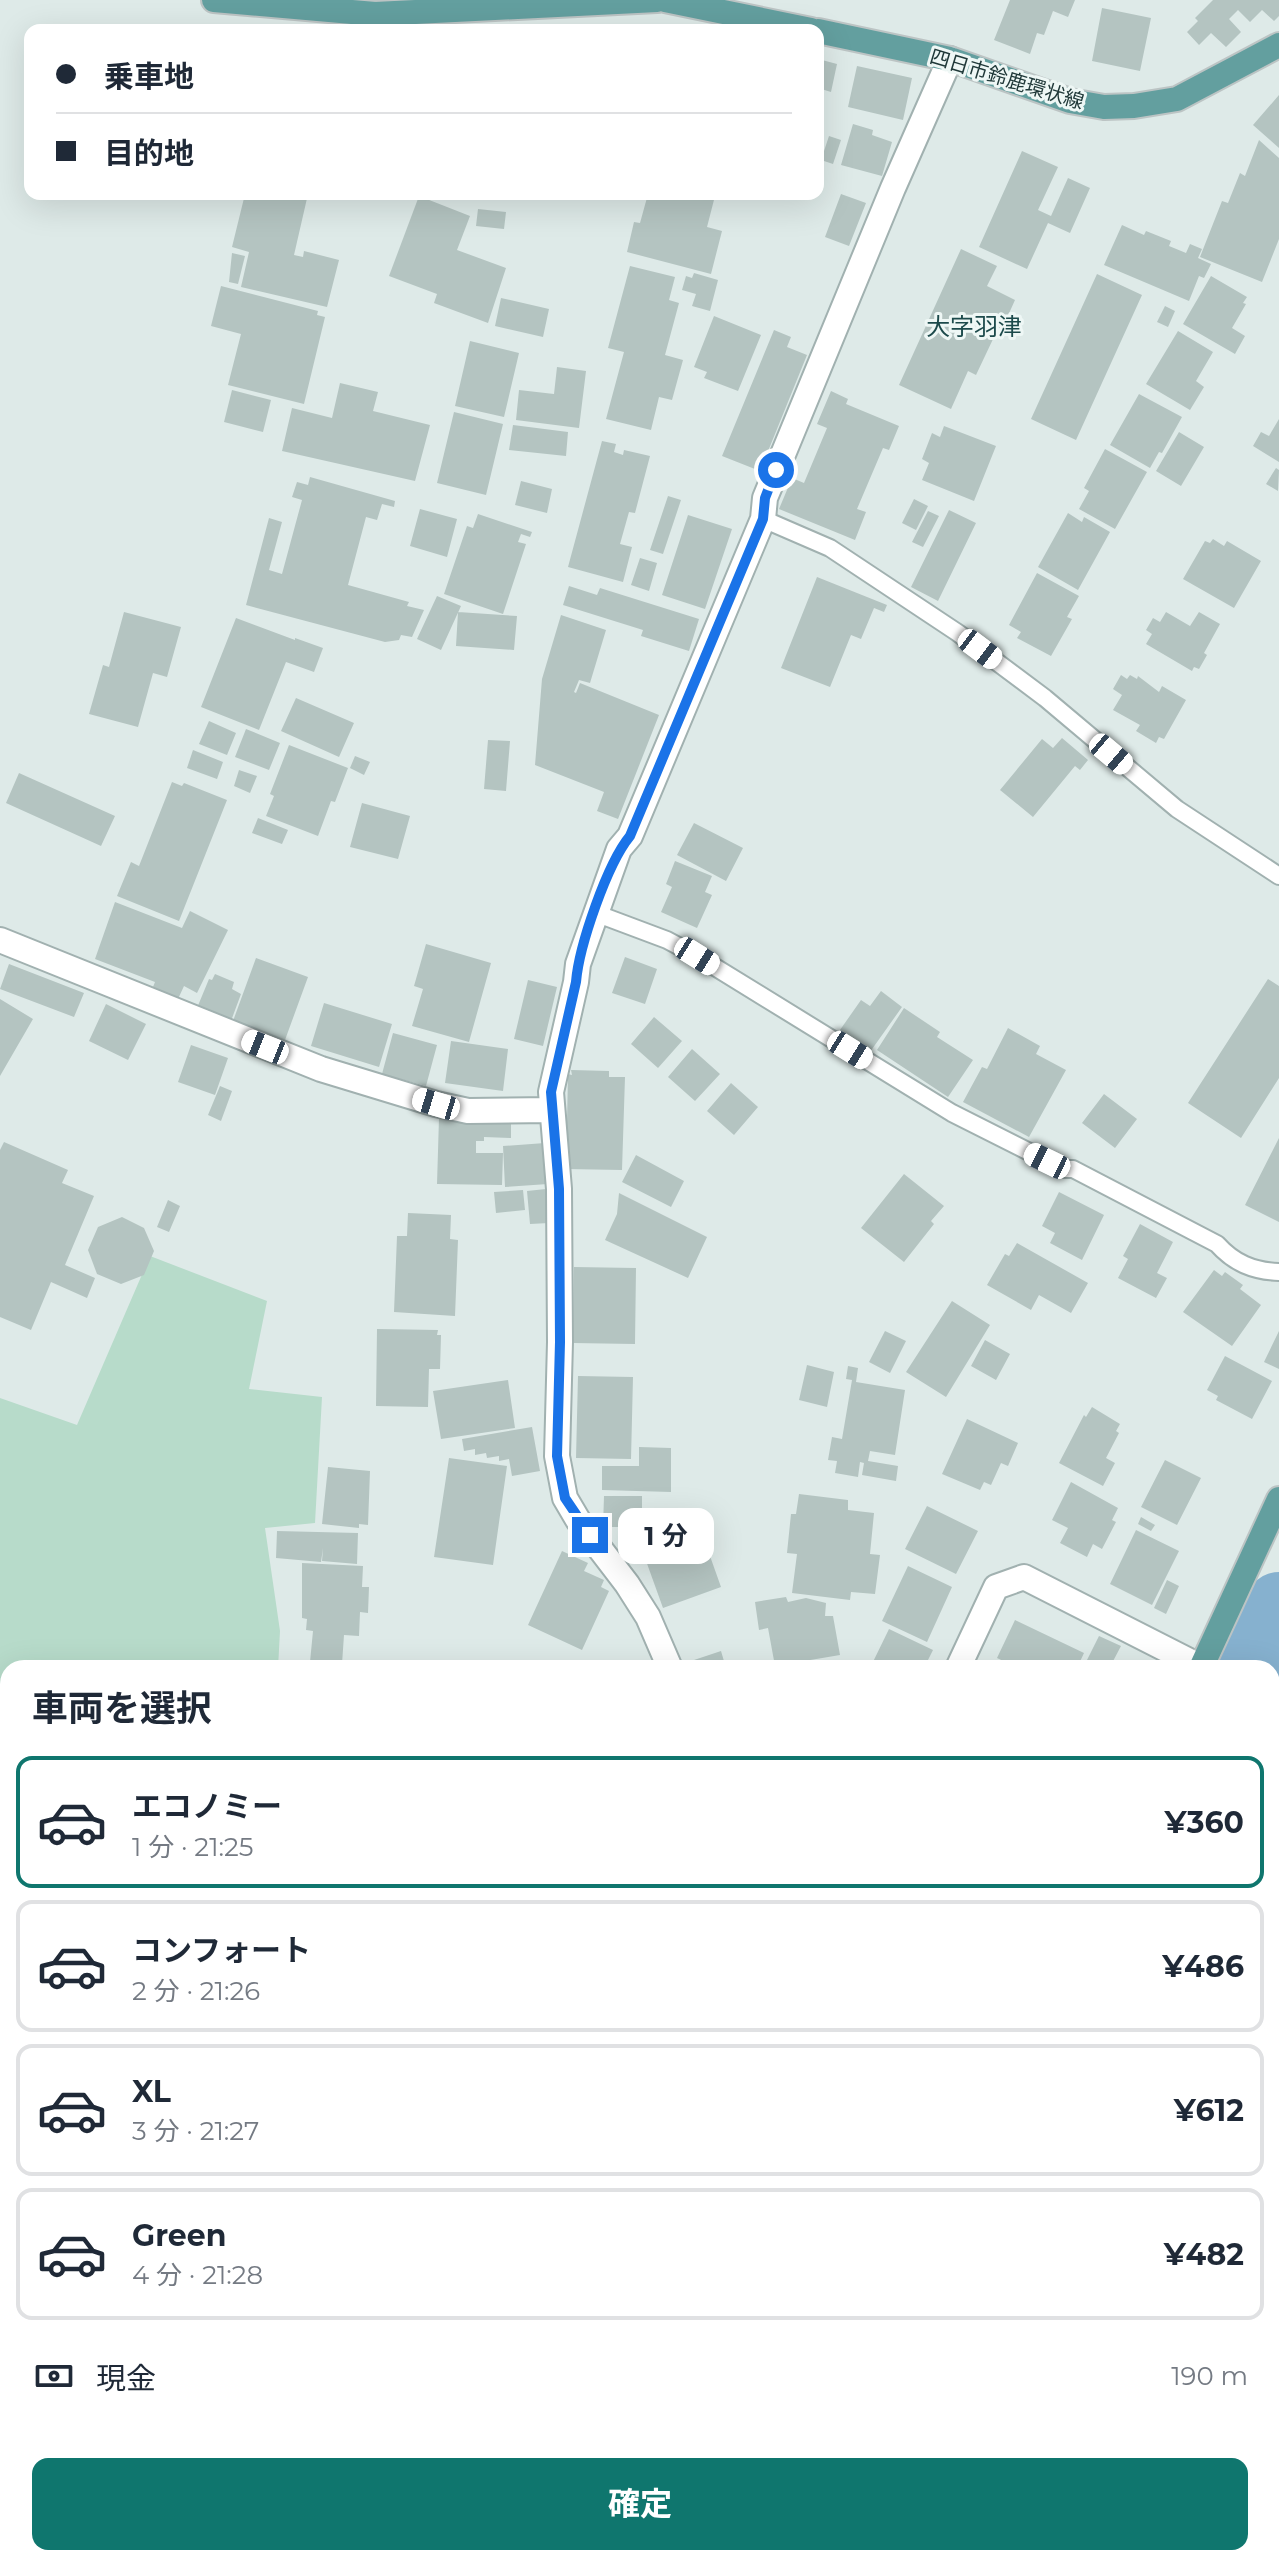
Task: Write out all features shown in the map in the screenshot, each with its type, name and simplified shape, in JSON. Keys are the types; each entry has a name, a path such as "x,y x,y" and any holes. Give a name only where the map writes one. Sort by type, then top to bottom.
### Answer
{"main road":[{"path":"214,0 375,14 657,0"},
{"path":"665,0 782,24"},
{"name":"四日市鈴鹿環状線","path":"824,32 950,59 1070,101 1104,107 1177,99 1279,45"},
{"path":"1204,1660 1279,1499"}],"street":[{"path":"667,1660 648,1617 565,1498 557,1456 559,1189 551,1092 578,964 619,849 630,836 763,519 765,498 893,188 950,59"},
{"path":"0,940 321,1069 468,1111 552,1110"},
{"path":"962,1660 996,1587 1024,1577 1187,1660"}],"lane":[{"path":"763,519 830,548 958,633 1045,698 1177,809 1279,876"},
{"path":"595,913 667,940 697,956 952,1113 1063,1169 1073,1169 1217,1244 1231,1259 1251,1267 1279,1272"}],"green space":[{"path":"150,1256 267,1301 249,1389 322,1397 315,1523 265,1528 280,1631 278,1660 0,1660 0,1398 77,1425"}],"building":[{"path":"1010,0 1075,0 1068,17 1053,11 1044,35 1037,33 1030,54 994,40"},
{"path":"1213,0 1279,0 1279,16 1274,21 1262,10 1250,22 1238,10 1229,19 1241,32 1226,47 1211,33 1199,45 1187,32 1198,21 1195,18"},
{"path":"1102,8 1151,18 1140,71 1092,61"},
{"path":"824,61 837,64 831,92 824,90"},
{"path":"857,66 912,78 903,120 848,107"},
{"path":"1279,95 1279,148 1253,125"},
{"path":"853,124 873,130 872,135 892,142 882,176 841,165"},
{"path":"829,136 841,140 833,164 824,161"},
{"path":"1259,140 1279,158 1279,239 1262,282 1200,257 1222,201 1228,203 1240,173 1245,176"},
{"path":"1022,151 1058,167 1038,210 1051,216 1068,178 1090,188 1070,233 1048,223 1027,269 979,247"},
{"path":"841,194 866,203 849,246 825,237"},
{"path":"244,200 307,200 294,255 303,257 304,251 339,260 327,307 241,287 249,252 232,247"},
{"path":"418,200 429,200 470,216 457,250 506,268 488,323 434,303 437,294 389,276"},
{"path":"646,200 714,200 707,227 722,231 711,274 627,252 634,222 640,223"},
{"path":"478,209 506,212 504,229 476,226"},
{"path":"1122,225 1144,235 1146,231 1171,241 1169,246 1186,253 1190,244 1202,249 1198,258 1211,264 1204,278 1199,276 1189,301 1104,265"},
{"path":"961,249 997,266 987,286 1015,300 1002,329 974,316 969,326 994,337 976,375 968,371 951,409 899,385"},
{"path":"232,253 245,256 238,284 229,282"},
{"path":"630,266 675,277 669,300 679,303 665,355 683,360 672,400 659,397 651,430 606,419 624,352 608,348"},
{"path":"694,273 718,280 710,311 692,306 696,294 682,290 686,276 692,278"},
{"path":"1097,274 1142,295 1076,440 1031,419"},
{"path":"1211,276 1247,297 1232,328 1245,336 1235,354 1183,324"},
{"path":"221,286 318,311 317,315 325,317 304,404 228,385 241,334 211,326"},
{"path":"501,298 549,309 543,337 495,326"},
{"path":"1165,306 1175,311 1168,327 1157,322"},
{"path":"714,316 761,335 738,391 704,378 707,372 694,367"},
{"path":"774,330 791,337 787,347 807,355 760,471 722,456"},
{"path":"1178,331 1213,352 1196,381 1204,387 1190,410 1146,384"},
{"path":"470,341 519,353 504,417 455,406"},
{"path":"557,367 586,371 579,428 516,420 519,390 554,394"},
{"path":"340,383 378,392 373,411 430,425 415,481 282,451 292,408 332,418"},
{"path":"232,390 271,400 263,432 224,422"},
{"path":"831,391 848,399 846,404 899,426 889,450 883,448 857,509 866,512 855,540 779,509 792,478 804,483 827,428 817,424"},
{"path":"1139,394 1182,417 1150,468 1110,445"},
{"path":"454,412 503,424 486,495 437,483"},
{"path":"1279,419 1279,462 1253,446 1261,432 1269,436"},
{"path":"513,425 568,432 566,456 509,450"},
{"path":"944,426 996,446 974,501 922,480 929,463 922,459 932,433 940,437"},
{"path":"1179,432 1204,447 1181,486 1156,471"},
{"path":"602,441 616,444 614,452 623,455 624,450 650,456 635,513 629,512 620,544 632,547 623,582 568,567"},
{"path":"1105,449 1147,472 1115,529 1079,509 1089,491 1084,488"},
{"path":"1276,468 1279,470 1278,491 1266,484"},
{"path":"310,477 395,501 394,507 382,504 377,520 366,517 348,585 409,602 407,606 424,610 412,637 401,635 399,640 385,642 246,605 269,518 282,522 269,570 282,574 302,500 292,497 297,482 308,485"},
{"path":"521,481 552,489 547,513 515,505"},
{"path":"668,496 681,500 663,554 650,550"},
{"path":"914,499 928,506 916,530 902,523"},
{"path":"420,509 457,519 447,557 410,546"},
{"path":"949,510 976,523 938,601 911,587"},
{"path":"928,511 939,516 923,547 912,542"},
{"path":"1068,513 1082,522 1084,517 1110,532 1078,590 1038,567"},
{"path":"478,514 532,532 530,537 521,534 518,542 526,544 503,614 444,594 467,526 473,528"},
{"path":"688,515 732,529 705,609 662,595"},
{"path":"1213,539 1224,546 1227,541 1261,561 1234,608 1183,579 1205,541 1210,543"},
{"path":"640,558 657,563 649,591 631,585"},
{"path":"1037,573 1079,596 1067,617 1072,619 1051,656 1017,638 1021,632 1009,625"},
{"path":"817,577 887,605 884,612 874,608 861,639 851,635 830,687 781,668"},
{"path":"569,586 597,595 600,588 699,619 689,651 641,636 643,630 563,605"},
{"path":"437,596 461,606 441,650 417,639"},
{"path":"124,612 181,627 167,677 153,673 138,727 89,714 103,665 109,667"},
{"path":"458,612 517,616 514,650 456,646"},
{"path":"1166,612 1190,626 1199,612 1220,624 1199,669 1194,667 1192,671 1146,644 1152,634 1146,630 1153,618 1160,622"},
{"path":"561,615 606,630 590,683 579,680 574,692 580,683 659,715 618,819 597,811 604,792 535,765 542,679"},
{"path":"236,618 323,648 314,672 286,662 259,730 201,707"},
{"path":"1121,675 1127,679 1130,675 1137,679 1138,676 1159,692 1162,686 1186,700 1164,739 1159,737 1156,743 1136,731 1140,725 1113,710 1122,695 1113,689"},
{"path":"296,698 354,723 339,757 281,731"},
{"path":"209,721 236,733 227,755 199,744"},
{"path":"246,729 280,743 269,770 235,757"},
{"path":"1062,738 1088,760 1080,770 1075,766 1033,817 1000,790 1042,739 1053,748"},
{"path":"488,740 510,741 506,791 484,789"},
{"path":"289,745 348,768 318,836 266,816 274,796 270,794"},
{"path":"193,750 223,762 217,779 187,768"},
{"path":"355,756 370,762 364,775 350,768"},
{"path":"239,770 257,776 250,793 234,786"},
{"path":"19,773 115,816 101,846 6,803"},
{"path":"172,782 182,786 184,783 227,800 179,921 117,896 131,862 139,866"},
{"path":"362,803 410,816 398,859 350,847"},
{"path":"258,818 288,830 282,844 252,833"},
{"path":"694,823 743,848 726,881 677,855"},
{"path":"675,861 712,876 705,892 712,895 697,928 661,912 672,887 666,884"},
{"path":"115,902 182,928 190,911 228,930 197,993 184,986 178,999 153,987 155,982 95,959"},
{"path":"426,944 491,963 469,1042 412,1026 423,989 414,986"},
{"path":"625,957 657,969 645,1004 612,993"},
{"path":"256,958 308,977 285,1040 233,1021"},
{"path":"9,964 84,993 74,1017 0,989"},
{"path":"215,974 234,982 232,989 241,994 231,1021 197,1008 209,979 212,980"},
{"path":"1268,979 1279,986 1279,1078 1241,1138 1188,1103"},
{"path":"528,980 557,987 543,1046 514,1039"},
{"path":"881,991 902,1007 870,1052 840,1030 861,1000 870,1006"},
{"path":"0,999 33,1019 0,1076"},
{"path":"324,1003 392,1024 379,1067 311,1046"},
{"path":"106,1004 146,1024 128,1060 89,1041"},
{"path":"904,1008 940,1032 937,1037 973,1060 948,1097 877,1050"},
{"path":"654,1017 682,1041 658,1068 631,1044"},
{"path":"1008,1028 1040,1046 1036,1054 1066,1070 1029,1137 963,1102 982,1067 987,1069"},
{"path":"393,1033 437,1045 426,1086 382,1074"},
{"path":"451,1041 508,1049 503,1091 445,1083"},
{"path":"191,1045 228,1058 215,1095 178,1082"},
{"path":"692,1049 720,1074 695,1101 668,1077"},
{"path":"571,1070 609,1071 609,1077 625,1077 622,1170 566,1169 568,1074 572,1075"},
{"path":"731,1083 758,1107 734,1135 707,1111"},
{"path":"220,1086 232,1091 221,1121 208,1115"},
{"path":"1104,1094 1137,1119 1115,1148 1082,1123"},
{"path":"439,1118 511,1120 511,1138 484,1137 484,1141 476,1141 476,1153 503,1153 502,1185 437,1184"},
{"path":"1279,1138 1279,1222 1245,1205"},
{"path":"4,1142 68,1170 62,1183 94,1196 65,1265 95,1278 87,1298 51,1282 31,1330 0,1317 0,1150"},
{"path":"545,1143 548,1184 505,1187 503,1146"},
{"path":"636,1155 684,1181 671,1207 622,1182"},
{"path":"904,1174 944,1206 904,1262 861,1228"},
{"path":"546,1189 549,1223 530,1224 527,1191"},
{"path":"523,1190 525,1210 496,1213 494,1192"},
{"path":"1059,1192 1104,1215 1082,1260 1050,1243 1055,1233 1042,1226"},
{"path":"619,1193 707,1237 688,1278 605,1240 617,1214"},
{"path":"168,1200 180,1206 169,1232 157,1227"},
{"path":"408,1213 451,1215 450,1239 458,1240 455,1316 394,1312 397,1236 407,1236"},
{"path":"122,1217 144,1228 154,1251 144,1275 121,1284 97,1274 88,1250 98,1227"},
{"path":"1140,1224 1173,1242 1157,1273 1167,1278 1156,1298 1118,1278 1128,1259 1123,1256"},
{"path":"1017,1243 1088,1283 1071,1313 1039,1295 1031,1310 987,1285 1005,1254 1009,1256"},
{"path":"574,1267 636,1268 635,1344 573,1343"},
{"path":"1214,1270 1222,1276 1225,1272 1243,1285 1240,1289 1261,1305 1232,1346 1183,1312"},
{"path":"952,1301 990,1325 946,1397 906,1372"},
{"path":"377,1329 438,1330 437,1335 441,1335 440,1369 429,1369 428,1407 376,1406"},
{"path":"885,1331 906,1341 890,1373 869,1362"},
{"path":"1279,1331 1279,1369 1264,1362"},
{"path":"985,1340 1010,1354 996,1380 971,1366"},
{"path":"1225,1356 1272,1381 1252,1419 1216,1400 1218,1396 1207,1390"},
{"path":"807,1365 834,1372 827,1407 799,1400"},
{"path":"848,1366 858,1368 856,1382 905,1390 895,1455 870,1451 868,1461 898,1466 896,1481 862,1475 864,1463 860,1462 858,1477 835,1473 837,1461 828,1460 832,1437 842,1439 852,1380 846,1379"},
{"path":"578,1376 633,1377 631,1459 576,1458"},
{"path":"508,1380 515,1428 441,1439 433,1391"},
{"path":"1092,1407 1120,1424 1116,1431 1119,1433 1106,1458 1115,1463 1103,1486 1059,1463 1084,1415 1086,1417"},
{"path":"967,1419 1018,1443 1008,1466 1001,1463 991,1485 984,1482 980,1490 942,1474"},
{"path":"532,1427 540,1471 512,1476 509,1459 499,1461 499,1456 487,1458 486,1453 475,1455 475,1449 464,1451 462,1439"},
{"path":"639,1447 671,1448 671,1492 602,1490 602,1466 639,1466"},
{"path":"449,1458 507,1466 493,1565 434,1557"},
{"path":"1165,1460 1201,1478 1177,1525 1141,1507"},
{"path":"328,1467 370,1471 368,1525 359,1524 359,1528 322,1524"},
{"path":"1071,1482 1118,1508 1112,1520 1116,1522 1102,1549 1093,1544 1087,1557 1060,1543 1068,1528 1052,1520"},
{"path":"799,1494 848,1500 848,1510 874,1513 870,1554 880,1555 875,1594 851,1592 850,1600 792,1593 797,1554 787,1553 791,1514 796,1514"},
{"path":"604,1496 642,1496 642,1527 603,1527"},
{"path":"927,1506 978,1531 956,1574 905,1549"},
{"path":"1141,1517 1155,1525 1151,1531 1138,1524"},
{"path":"675,1518 683,1542 653,1553 644,1529"},
{"path":"1136,1530 1179,1551 1152,1605 1110,1584"},
{"path":"277,1531 358,1533 357,1564 322,1561 323,1548 321,1562 276,1558"},
{"path":"705,1542 721,1587 663,1608 645,1558 662,1552 664,1558"},
{"path":"562,1551 588,1563 584,1571 604,1580 601,1587 609,1591 582,1650 528,1625"},
{"path":"302,1563 363,1566 362,1587 369,1587 368,1613 360,1612 359,1636 344,1635 342,1660 310,1660 313,1631 306,1630 307,1619 302,1618"},
{"path":"908,1566 952,1587 927,1642 882,1621"},
{"path":"1167,1580 1179,1586 1166,1614 1154,1608"},
{"path":"786,1597 788,1602 806,1598 826,1603 825,1616 833,1616 840,1655 810,1660 774,1660 768,1628 759,1630 755,1602"},
{"path":"1015,1620 1084,1653 1081,1660 997,1658"},
{"path":"889,1629 933,1650 928,1660 874,1660"},
{"path":"1099,1636 1121,1646 1114,1660 1087,1660"},
{"path":"721,1651 724,1660 694,1660"}],"waterway":[{"path":"1252,1660 1279,1607"}],"district":[{"name":"大字羽津","path":"974,327"}],"route":[{"path":"590,1535 565,1498 557,1456 559,1189 551,1092 578,964 595,913 619,849 630,836 763,519 765,498 776,470"}]}
